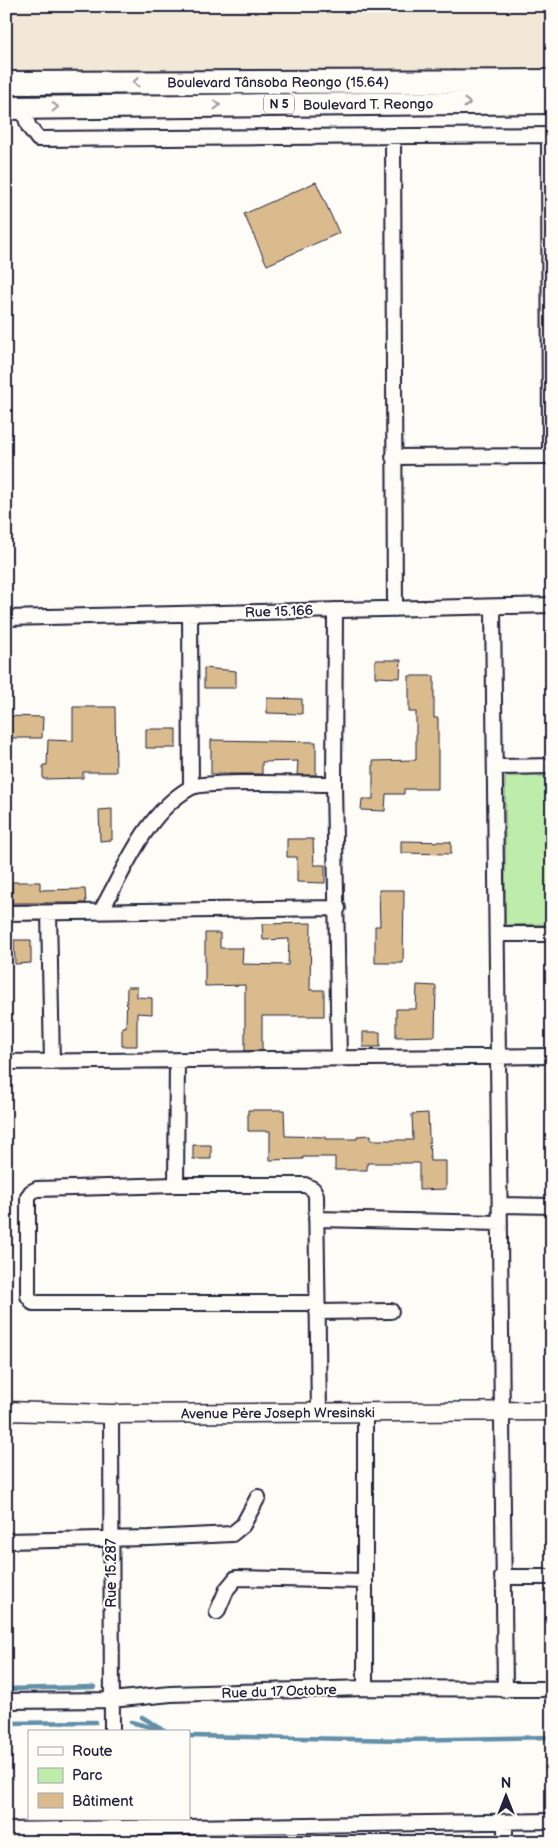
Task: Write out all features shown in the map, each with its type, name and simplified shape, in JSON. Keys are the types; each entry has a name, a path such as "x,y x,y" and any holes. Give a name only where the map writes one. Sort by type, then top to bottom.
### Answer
{"highway":[{"name":"Boulevard Tânsoba Reongo (15.64)","path":"6,83 552,81"},
{"name":"Boulevard T. Reongo","path":"14,108 552,102"}],"street":[{"path":"14,108 38,139 551,136 551,456 393,457"},
{"path":"393,136 395,609"},
{"name":"Rue 15.166","path":"6,618 493,608 552,605"},
{"path":"493,608 502,1411 502,1577 505,1690"},
{"path":"335,610 334,784 338,908 339,1058"},
{"path":"190,614 191,787"},
{"path":"495,768 552,766"},
{"path":"101,911 147,830 166,807 191,787 229,784 334,784"},
{"path":"6,913 338,908"},
{"path":"49,913 52,1062"},
{"path":"497,934 552,934"},
{"path":"6,1062 177,1062 552,1056"},
{"path":"176,1185 177,1062"},
{"path":"319,1413 317,1308 316,1195 313,1189 306,1185 176,1185 37,1189 31,1192 28,1197 29,1300 33,1303 317,1308 391,1311"},
{"path":"500,1205 552,1206"},
{"path":"316,1219 500,1223"},
{"name":"Avenue Père Joseph Wresinski","path":"6,1411 111,1414 552,1410"},
{"path":"365,1412 365,1688"},
{"name":"Rue 15.287","path":"111,1414 112,1730"},
{"path":"6,1540 110,1539 232,1534 243,1525 258,1497"},
{"path":"502,1577 552,1577"},
{"path":"217,1612 227,1588 236,1578 365,1581"},
{"name":"Rue du 17 Octobre","path":"6,1701 111,1700 171,1694 365,1688 505,1690 552,1688"},
{"path":"6,1830 114,1830 232,1826 552,1822"},
{"path":"505,1824 505,1842"},
{"path":"232,1826 232,1842"}],"shaded area":[{"path":"6,6 552,6 552,81 6,83"}],"green space":[{"path":"505,776 552,776 552,924 505,925"}],"building":[{"path":"316,182 339,233 267,265 244,214"},
{"path":"375,660 401,660 400,678 375,677"},
{"path":"204,668 236,671 236,688 204,688"},
{"path":"409,676 434,676 434,718 438,718 438,789 404,789 404,794 386,794 385,811 361,810 362,799 373,799 373,761 416,760 416,712 409,712"},
{"path":"267,698 302,699 302,714 267,713"},
{"path":"73,707 115,707 116,772 83,772 83,778 43,779 43,765 47,765 48,740 73,741"},
{"path":"6,716 43,717 42,738 6,738"},
{"path":"146,729 176,729 176,748 146,748"},
{"path":"211,740 316,742 316,775 297,775 298,761 262,762 262,774 211,774"},
{"path":"112,809 112,840 100,841 99,810"},
{"path":"287,839 313,839 314,865 325,865 325,883 297,882 297,857 287,857"},
{"path":"401,841 451,842 451,854 401,853"},
{"path":"12,882 40,882 40,890 85,889 86,903 12,903"},
{"path":"379,890 404,890 403,963 375,963 375,926 380,926"},
{"path":"311,923 310,990 324,990 324,1016 262,1016 262,1050 245,1051 245,985 205,986 205,933 220,933 220,948 243,948 242,964 288,965 289,939 263,940 262,924"},
{"path":"14,940 31,940 31,963 15,964"},
{"path":"417,985 436,986 435,1036 396,1037 396,1009 416,1009"},
{"path":"127,987 137,987 137,997 152,998 152,1014 137,1013 137,1046 122,1046 122,1027 126,1027"},
{"path":"363,1032 380,1032 380,1047 363,1047"},
{"path":"248,1110 284,1110 285,1136 357,1139 357,1136 371,1135 371,1140 413,1140 412,1114 428,1113 430,1161 446,1161 446,1189 419,1190 419,1163 367,1163 367,1170 335,1170 335,1157 270,1160 270,1131 248,1131"},
{"path":"193,1145 211,1145 211,1159 193,1159"}],"waterway":[{"path":"6,1689 94,1687"},
{"path":"142,1717 160,1728"},
{"path":"6,1723 96,1722"},
{"path":"131,1722 161,1730"},
{"path":"190,1736 403,1740 552,1737"}]}
